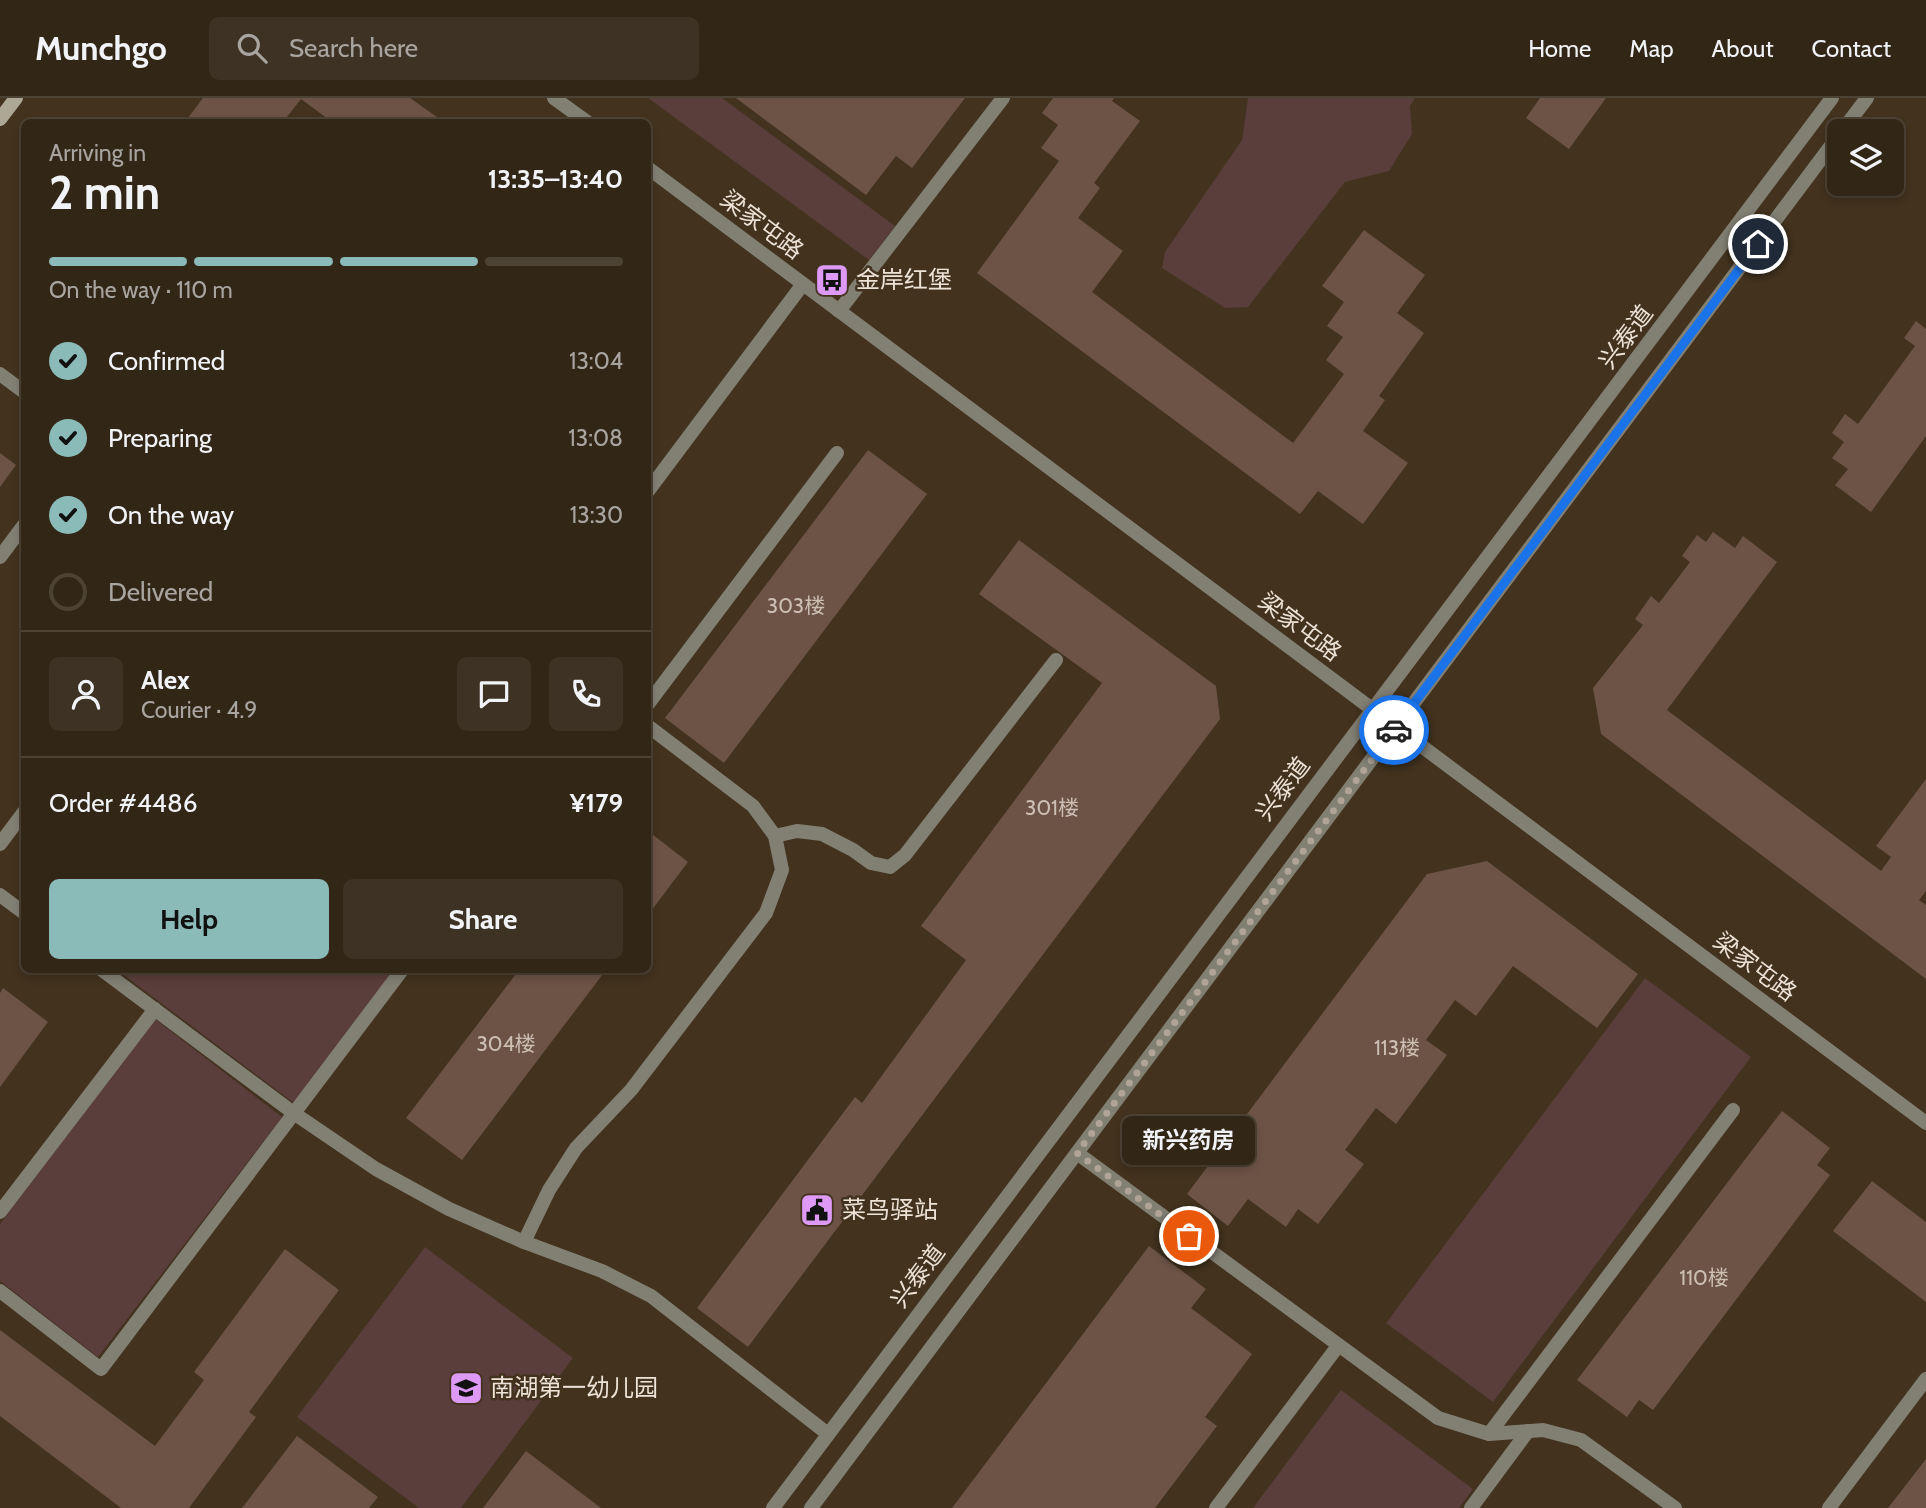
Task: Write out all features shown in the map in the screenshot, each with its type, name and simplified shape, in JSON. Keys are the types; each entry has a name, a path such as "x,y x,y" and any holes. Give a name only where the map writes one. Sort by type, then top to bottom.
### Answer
{"main road":[{"path":"0,119 16,98"}],"street":[{"path":"554,98 583,119"},
{"path":"839,311 1003,98"},
{"name":"兴泰道","path":"773,1508 1832,98"},
{"name":"兴泰道","path":"1851,119 1867,98"},
{"name":"兴泰道","path":"814,1507 1827,152"},
{"name":"梁家屯路","path":"651,170 1926,1123"},
{"path":"651,487 803,284"},
{"path":"0,374 21,390"},
{"path":"651,700 837,453"},
{"path":"0,557 21,529"},
{"path":"775,836 797,831 822,834 871,863 890,867 905,855 1056,660"},
{"path":"524,1242 549,1190 576,1148 631,1090 766,913 782,870 775,836 753,806 651,728"},
{"path":"0,844 21,816"},
{"path":"0,895 21,911"},
{"path":"109,973 295,1114 376,1168 449,1209 524,1242 602,1271 651,1296 828,1434"},
{"path":"0,1291 101,1369 400,973"},
{"path":"0,1212 155,1009"},
{"path":"1489,1434 1733,1110"},
{"path":"1077,1153 1438,1418 1489,1434 1543,1430 1581,1440 1675,1508"},
{"path":"1216,1508 1338,1346"},
{"path":"1829,1508 1926,1379"},
{"path":"1471,1508 1528,1431"}],"shaded area":[{"path":"648,98 722,98 895,226 869,260"},
{"path":"1248,98 1415,98 1410,106 1412,134 1389,171 1345,182 1248,307 1225,308 1162,268 1165,252 1242,140"},
{"path":"121,973 393,973 294,1103"},
{"path":"1645,978 1751,1057 1493,1402 1386,1323"},
{"path":"155,1019 282,1117 98,1357 0,1281 0,1224"},
{"path":"425,1247 573,1358 461,1508 419,1508 297,1417"},
{"path":"1341,1390 1473,1489 1459,1508 1253,1508"}],"building":[{"path":"203,98 410,98 440,119 328,119 301,99 285,119 187,119"},
{"path":"736,98 965,98 912,168 896,156 866,195"},
{"path":"1053,98 1114,98 1112,101 1140,121 1094,183 1100,188 1078,218 1123,251 1092,292 1293,443 1344,374 1326,360 1343,337 1327,326 1344,302 1322,286 1364,230 1425,275 1397,313 1424,333 1379,396 1385,400 1363,431 1408,463 1363,524 1318,491 1300,514 977,273 1059,161 1041,148 1058,125 1042,113"},
{"path":"1540,98 1606,98 1569,149 1526,118"},
{"path":"1916,321 1926,329 1926,436 1871,512 1835,485 1848,469 1832,458 1844,442 1832,433 1845,414 1858,424 1915,346 1904,338"},
{"path":"868,450 927,494 724,763 665,718"},
{"path":"0,453 16,465 0,487"},
{"path":"1713,532 1735,548 1743,536 1777,562 1667,710 1881,871 1891,857 1876,846 1926,779 1926,891 1919,900 1926,905 1926,979 1601,734 1593,688 1643,625 1635,619 1651,596 1659,603 1690,562 1682,556 1697,535 1706,542"},
{"path":"1019,540 1216,686 1220,719 748,1347 697,1308 855,1097 862,1103 966,960 921,926 1102,683 979,594"},
{"path":"651,833 688,862 651,911"},
{"path":"1487,861 1638,974 1597,1028 1513,966 1476,1016 1455,1000 1426,1040 1447,1055 1396,1124 1376,1108 1345,1150 1364,1164 1318,1224 1298,1209 1286,1227 1248,1199 1228,1226 1187,1194 1427,874"},
{"path":"517,973 604,973 462,1160 406,1118"},
{"path":"3,988 48,1022 0,1087 0,993"},
{"path":"1782,1111 1830,1148 1817,1165 1830,1175 1653,1410 1639,1400 1627,1417 1577,1380"},
{"path":"1872,1181 1926,1222 1926,1302 1833,1231"},
{"path":"1149,1246 1206,1289 1191,1308 1252,1354 1205,1417 1217,1426 1155,1508 952,1508"},
{"path":"285,1249 339,1290 249,1412 256,1417 189,1508 121,1508 0,1416 0,1330 155,1446 204,1380 194,1372"},
{"path":"297,1436 378,1497 369,1508 242,1508"},
{"path":"526,1451 601,1508 483,1508"},
{"path":"1926,1459 1926,1508 1888,1508"}],"way so far":[{"path":"1189,1236 1077,1153 1394,730"}],"place":[{"name":"金岸红堡","path":"832,280"},
{"name":"菜鸟驿站","path":"817,1210"},
{"name":"新兴药房","path":"1189,1236"},
{"name":"南湖第一幼儿园","path":"466,1388"}],"route":[{"path":"1394,730 1758,244"}]}
